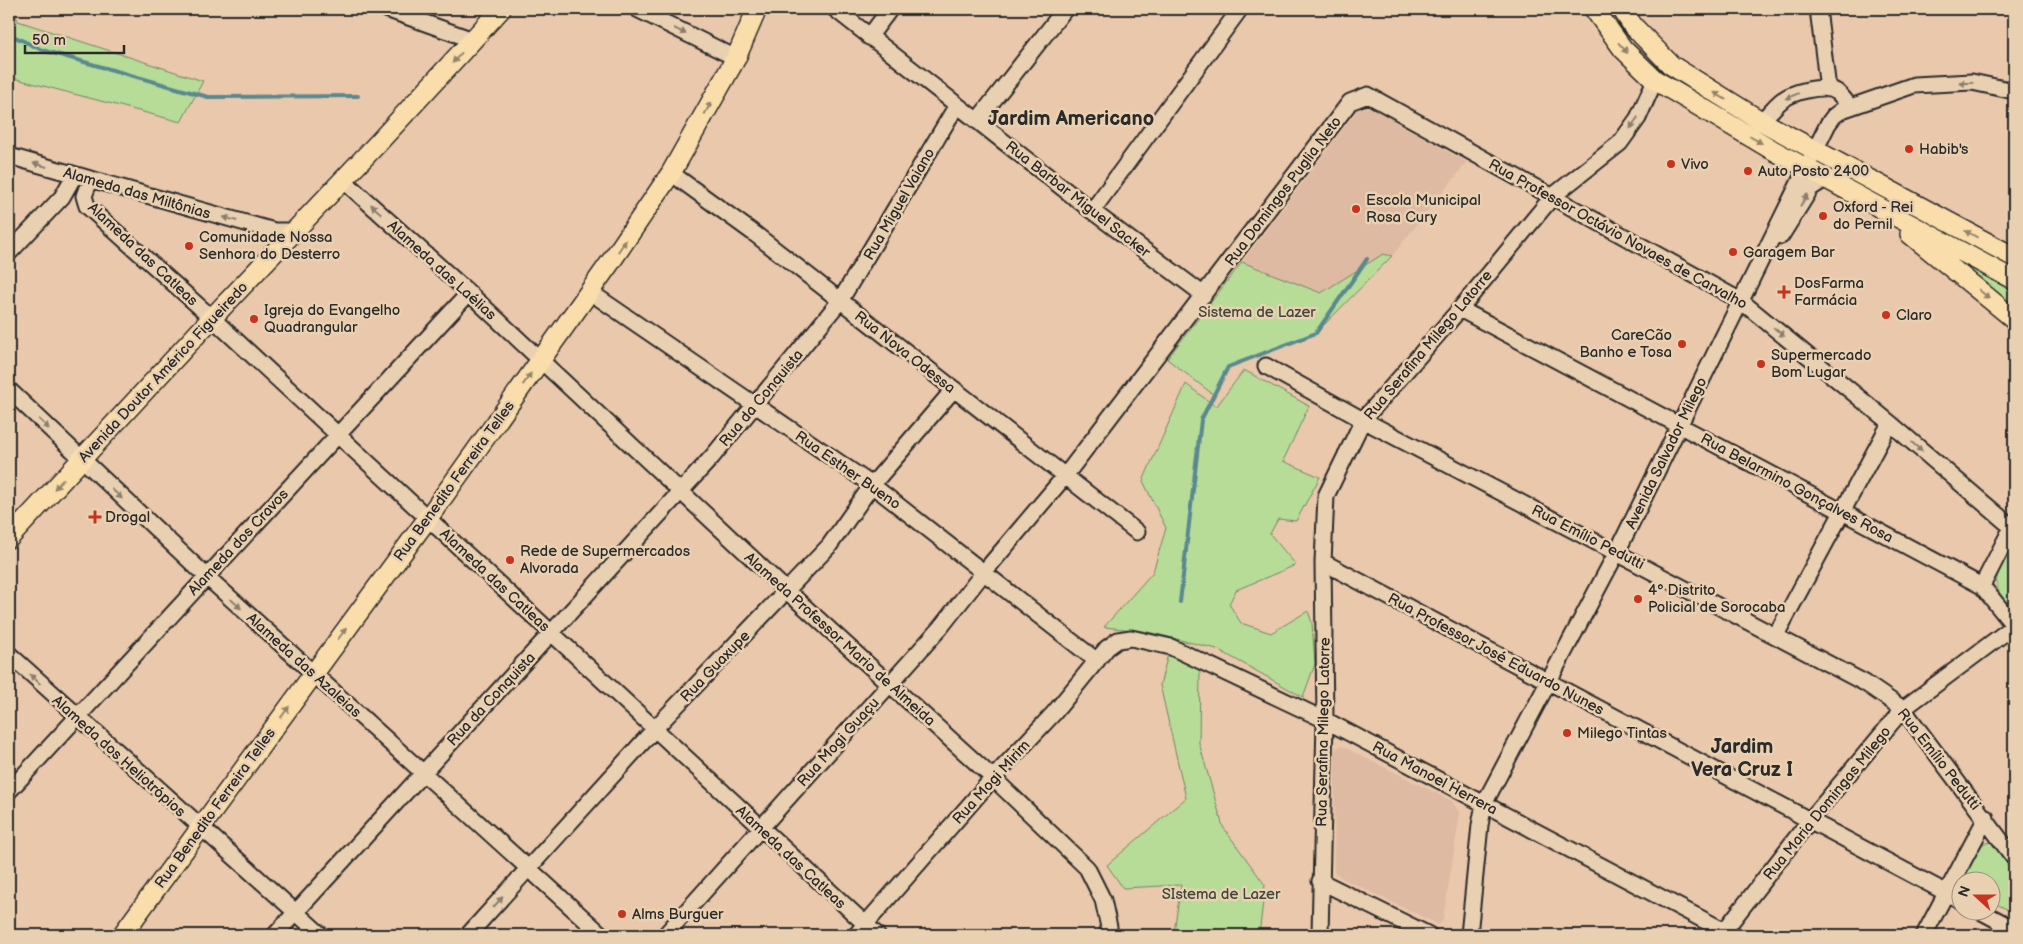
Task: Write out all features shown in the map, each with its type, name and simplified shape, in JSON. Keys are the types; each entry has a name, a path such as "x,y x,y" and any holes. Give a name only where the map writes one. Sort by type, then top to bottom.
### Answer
{"main road":[{"name":"Avenida Doutor Américo Figueiredo","path":"9,538 501,9"},
{"name":"Rua Benedito Ferreira Telles","path":"122,935 428,518 590,292 671,173 736,58 757,9"},
{"path":"1594,9 1623,49 1655,80 1805,168 2014,280"},
{"path":"1622,9 1633,26 1671,65 1761,121 2014,257"},
{"path":"1878,208 2014,319"}],"street":[{"path":"386,9 473,40"},
{"path":"637,9 736,58"},
{"name":"Rua Barbar Miguel Sacker","path":"834,9 1204,295"},
{"path":"869,37 890,9"},
{"path":"977,121 1066,9"},
{"path":"1092,210 1240,9"},
{"path":"1818,9 1828,89"},
{"name":"Rua Serafina Milego Latorre","path":"1320,935 1325,720 1323,562 1326,496 1363,420 1460,309 1553,196 1620,143 1638,118 1655,80"},
{"name":"Avenida Salvador Milego","path":"1470,935 1480,825 1484,804 1617,552 1805,168 1834,116 1850,107 1914,85 1972,82 2014,90"},
{"path":"1761,121 1780,101 1792,94 1828,89 1836,91 1850,107"},
{"name":"Rua Professor Octávio Novaes de Carvalho","path":"1368,95 1741,301 1890,423 2013,528"},
{"name":"Rua Domingos Puglia Neto","path":"1065,476 1350,102 1368,95"},
{"name":"Rua Miguel Vaiano","path":"840,301 957,105"},
{"name":"Alameda das Miltônias","path":"9,156 74,176 274,231 294,231"},
{"name":"Rua Nova Odessa","path":"671,173 755,234 1137,532"},
{"path":"9,253 62,197 74,176"},
{"path":"1741,301 1811,188 1825,178"},
{"name":"Alameda das Catleas","path":"90,180 84,196 88,206 212,318 760,828 860,930 877,935"},
{"name":"Alameda das Laélias","path":"343,180 469,293 540,360"},
{"path":"62,197 73,195 88,206"},
{"name":"Rua Esther Bueno","path":"590,292 872,485 1096,661"},
{"name":"Alameda dos Cravos","path":"9,792 78,719 206,576 469,293"},
{"name":"Rua da Conquista","path":"275,935 680,492 755,405 840,301"},
{"name":"Rua Belarmino Gonçalves Rosa","path":"1460,309 1982,586 2014,626"},
{"name":"Alameda Professor Mario de Almeida","path":"540,360 680,492 993,778 1088,868 1103,900 1108,935"},
{"name":"Rua Emílio Pedutti","path":"1266,366 1363,420 1865,683 1903,710 1986,818 2014,858"},
{"name":"Alameda das Azaleias","path":"9,390 81,461 206,576 527,870 602,935"},
{"name":"Rua Guaxupe","path":"468,935 654,730 829,546 872,485 954,390"},
{"path":"1776,635 1890,423"},
{"name":"Rua Mogi Guaçu","path":"665,935 940,628 984,572 1065,476"},
{"path":"1982,586 2013,528"},
{"name":"Rua Professor José Eduardo Nunes","path":"1323,562 1950,894"},
{"name":"Rua Maria Domingas Milego","path":"1726,934 1810,820 1903,710 2014,626"},
{"name":"Rua Manoel Herrera","path":"1132,638 1171,647 1325,720 1726,934"},
{"name":"Rua Mogi Mirim","path":"860,930 993,778 1054,713 1107,648 1118,640 1132,638"},
{"name":"Alameda dos Heliotrópios","path":"9,654 78,719 321,935"},
{"path":"1924,935 1986,818"},
{"path":"1320,881 1429,935"},
{"path":"2000,922 2014,929"}],"shaded area":[{"name":"Escola Municipal Rosa Cury","path":"1370,107 1467,162 1392,256 1321,293 1242,262 1358,109"},
{"path":"1342,746 1452,801 1460,814 1443,920 1439,925 1340,877 1334,872 1335,749"}],"green space":[{"path":"9,9 14,9 18,21 203,81 181,122 9,77"},
{"path":"1939,249 2014,289 2014,309"},
{"name":"Sistema de Lazer","path":"1383,254 1392,256 1316,333 1228,367 1214,395 1167,359 1242,262 1321,293"},
{"path":"1244,370 1309,406 1283,461 1320,477 1296,521 1278,519 1270,534 1296,565 1236,590 1229,604 1241,623 1271,633 1308,611 1312,623 1315,664 1303,697 1217,649 1144,631 1104,627 1153,572 1166,528 1143,481 1186,384 1216,407"},
{"path":"2014,546 2014,608 2000,594 1996,582 2006,550"},
{"name":"SIstema de Lazer","path":"1168,654 1200,670 1199,743 1223,827 1265,885 1259,935 1190,935 1174,932 1181,885 1123,888 1107,865 1186,798 1160,685"},
{"path":"1995,842 2014,868 2014,913 2000,906 2000,872 1965,872 1969,861 1984,843"}],"waterway":[{"path":"9,34 42,50 208,97 358,96"},
{"path":"1180,602 1201,420 1228,367 1316,333 1367,259"}],"place":[{"name":"Habib's","path":"1909,149"},
{"name":"Vivo","path":"1671,164"},
{"name":"Auto Posto 2400","path":"1748,171"},
{"name":"Escola Municipal Rosa Cury","path":"1356,209"},
{"name":"Oxford - Rei do Pernil","path":"1823,216"},
{"name":"Comunidade Nossa Senhora do Desterro","path":"189,246"},
{"name":"Garagem Bar","path":"1733,252"},
{"name":"DosFarma Farmácia","path":"1784,292"},
{"name":"Claro","path":"1886,315"},
{"name":"Igreja do Evangelho Quadrangular","path":"254,319"},
{"name":"CareCão Banho e Tosa","path":"1682,344"},
{"name":"Supermercado Bom Lugar","path":"1761,364"},
{"name":"Drogal","path":"95,517"},
{"name":"Rede de Supermercados Alvorada","path":"510,560"},
{"name":"4º Distrito Policial de Sorocaba","path":"1638,599"},
{"name":"Milego Tintas","path":"1567,733"},
{"name":"Alms Burguer","path":"622,914"}],"district":[{"name":"Jardim Americano","path":"1071,118"},
{"name":"Jardim Vera Cruz I","path":"1742,758"}]}
